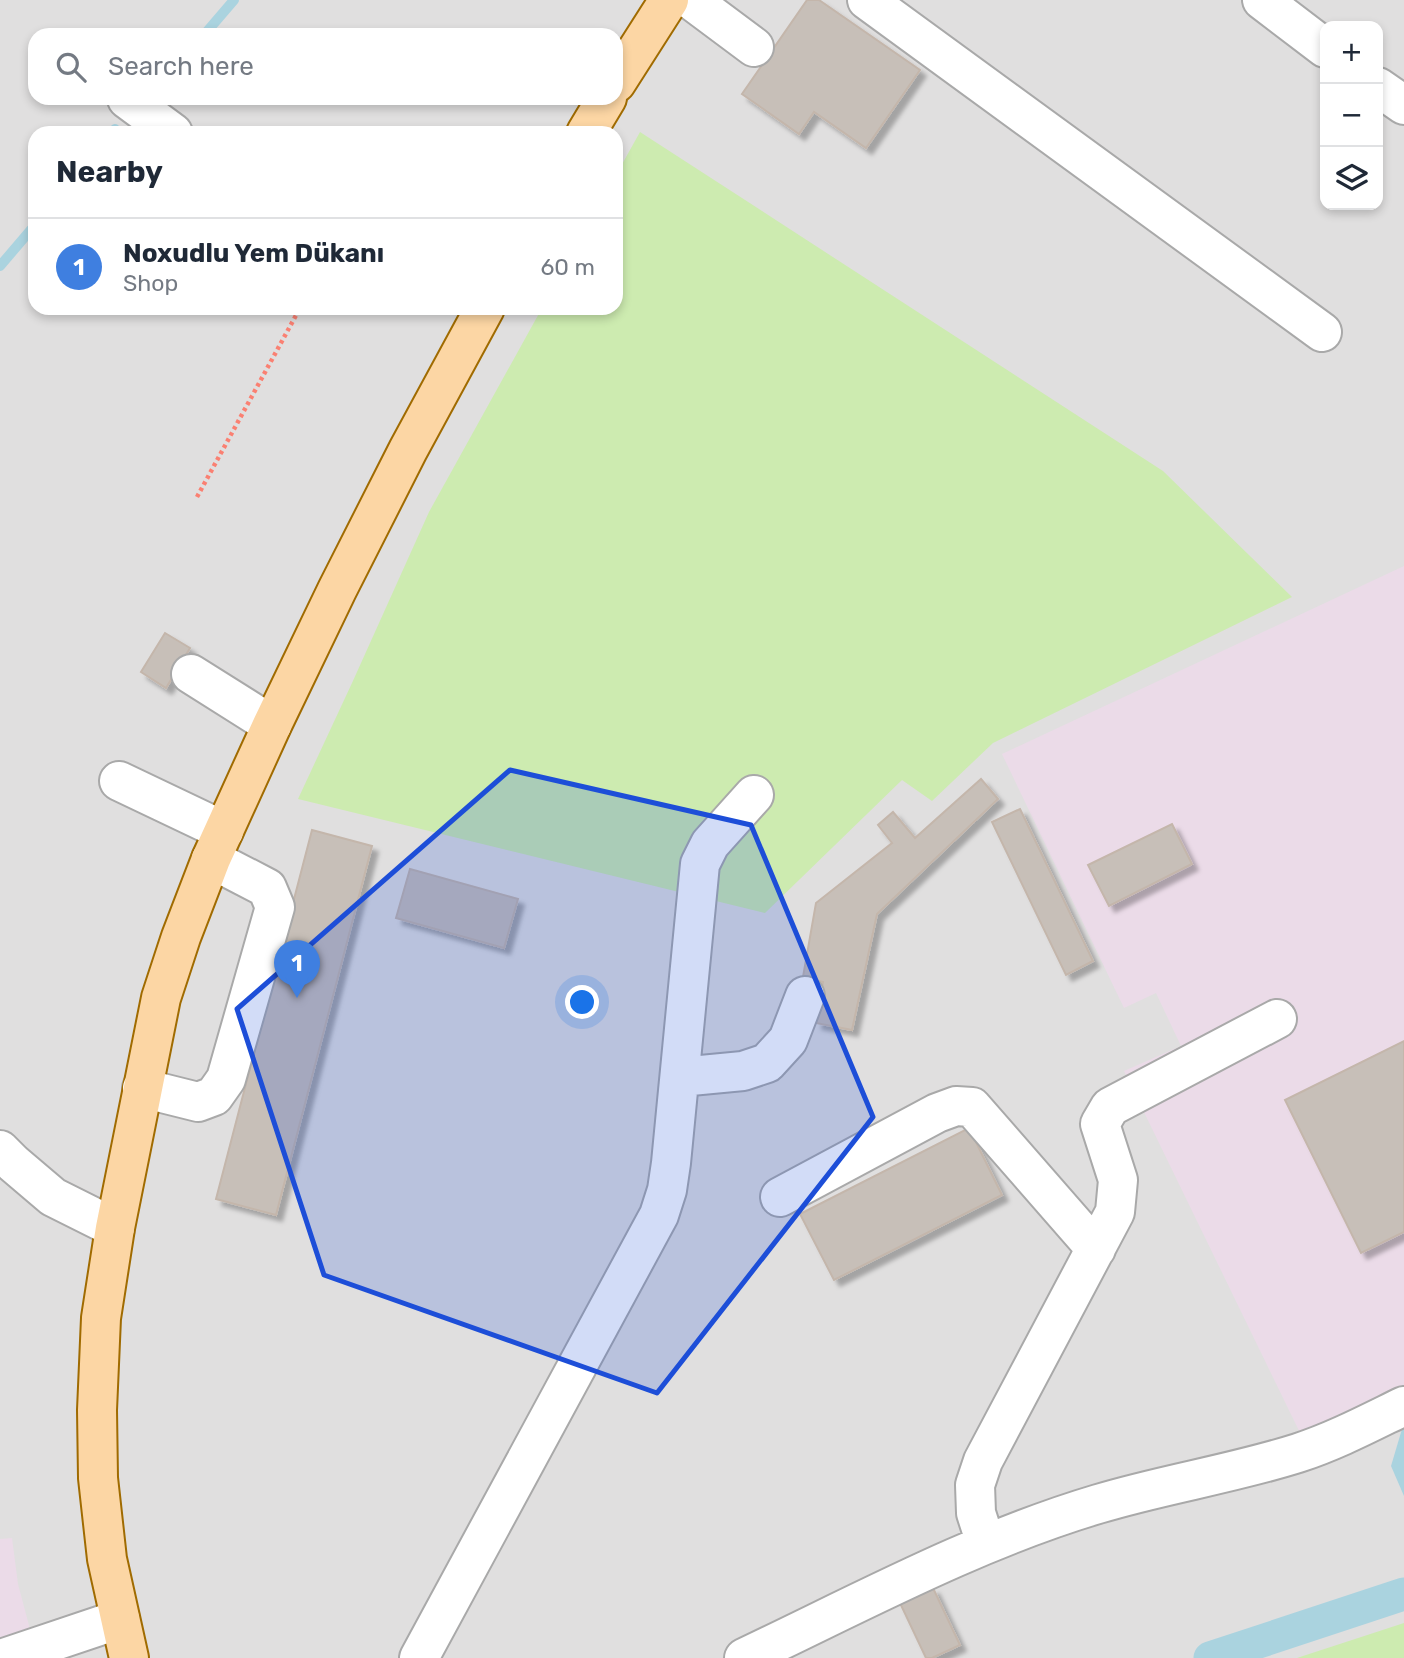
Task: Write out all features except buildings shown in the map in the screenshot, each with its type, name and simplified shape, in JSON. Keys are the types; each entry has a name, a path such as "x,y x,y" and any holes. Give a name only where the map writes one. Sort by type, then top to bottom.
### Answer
{"main road":[{"path":"623,72 670,0"},
{"path":"590,126 603,105"},
{"path":"129,1658 107,1559 97,1478 101,1318 115,1228 161,998 181,937 217,845 337,590 473,315"}],"street":[{"path":"691,0 754,47"},
{"path":"867,0 1322,332"},
{"path":"1262,0 1320,44"},
{"path":"1383,90 1404,105"},
{"path":"135,105 164,126"},
{"path":"191,674 272,725"},
{"path":"119,781 217,845 267,888 275,907 226,1079 214,1096 198,1102 142,1088"},
{"path":"419,1658 659,1216 671,1163 700,864 710,844 754,795"},
{"path":"680,1077 743,1072 767,1063 788,1040 805,996"},
{"path":"986,1545 976,1513 975,1485 983,1461 1115,1212 1118,1180 1100,1124 1110,1107 1277,1019"},
{"path":"780,1197 937,1113 956,1106 972,1107 1096,1249"},
{"path":"0,1150 53,1197 115,1228"},
{"path":"744,1658 957,1556 1020,1530 1098,1504 1295,1454 1345,1435 1404,1406"},
{"path":"4,1658 120,1619"}],"path":[{"path":"197,497 296,315"}],"highlighted area":[{"path":"510,770 751,825 873,1117 657,1393 324,1275 237,1009"}],"shaded area":[{"path":"0,0 1404,0 1404,1658 0,1658"},
{"path":"1404,566 1404,1391 1303,1439 1124,1071 1181,1046 1156,993 1124,1008 1002,754"},
{"path":"12,1538 18,1584 35,1648 0,1658 0,1539"}],"green space":[{"path":"640,132 1163,471 1292,597 993,743 932,801 902,780 765,913 298,799 429,512 538,315 623,315 623,162"},
{"path":"1404,1623 1404,1658 1297,1658 1303,1656"}],"water":[{"path":"1404,1428 1404,1496 1391,1466"}],"waterway":[{"path":"210,28 234,0"},
{"path":"0,266 28,233"},
{"path":"1210,1658 1404,1594"}],"place":[{"name":"Noxudlu Yem Dükanı","path":"297,998"}]}
